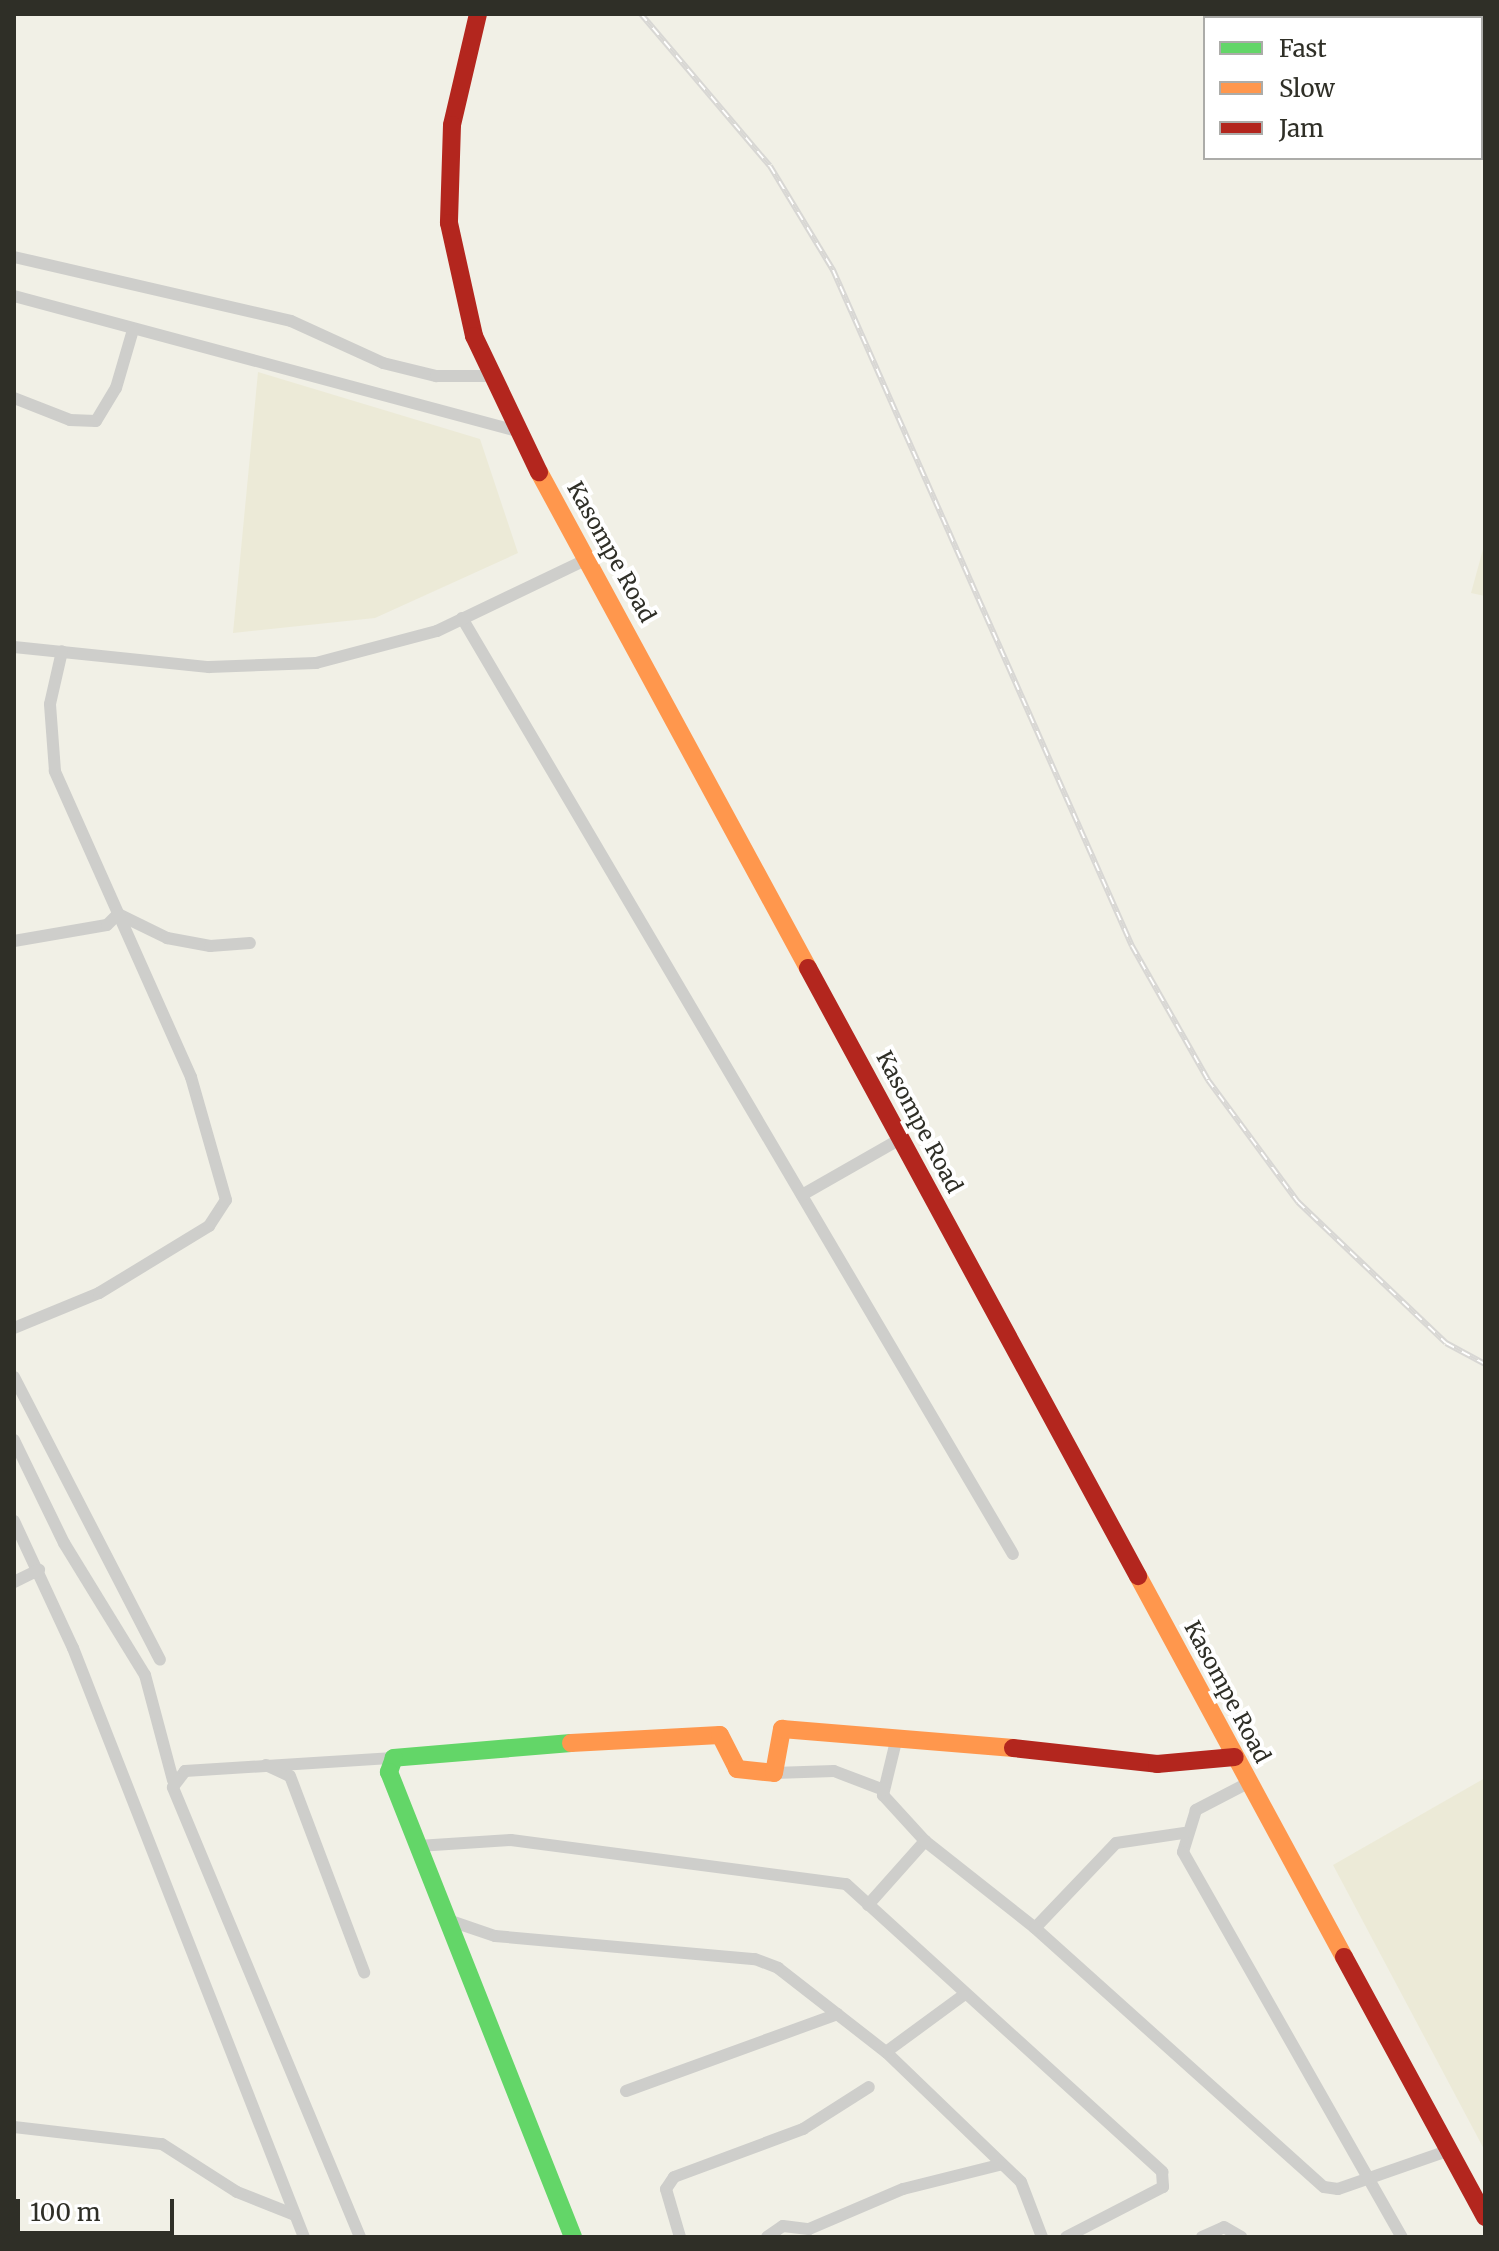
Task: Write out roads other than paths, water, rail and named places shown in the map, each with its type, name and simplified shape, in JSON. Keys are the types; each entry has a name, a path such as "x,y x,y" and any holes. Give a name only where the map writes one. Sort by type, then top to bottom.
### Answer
{"main road":[{"name":"Kasompe Road","path":"478,14 452,125 449,223 461,291 492,376 517,431 1485,2217"},
{"path":"573,2237 389,1772 394,1758 681,1733 720,1735 737,1769 774,1773 782,1729 897,1737 1157,1764 1235,1757"}],"street":[{"path":"14,257 291,321 383,363 436,376 492,376"},
{"path":"14,296 517,431"},
{"path":"14,398 92,423 116,388 133,330"},
{"path":"14,647 254,668 397,644 462,618 585,560"},
{"path":"462,618 1013,1554"},
{"path":"14,1328 99,1293 209,1226 226,1200 191,1077 118,914 48,744 62,651"},
{"path":"14,941 107,925 118,914"},
{"path":"118,914 167,938 210,946 250,943"},
{"path":"802,1195 900,1139"},
{"path":"14,1377 160,1660"},
{"path":"14,1440 64,1543 145,1675 173,1780 240,1960 360,2237"},
{"path":"14,1521 39,1570 304,2237"},
{"path":"14,1582 39,1570"},
{"path":"884,1790 897,1737"},
{"path":"173,1780 185,1771 394,1758"},
{"path":"263,1764 290,1776 364,1972"},
{"path":"774,1773 834,1771 884,1790 925,1841 1035,1928 1311,2178 1338,2189 1450,2150"},
{"path":"1248,1783 1196,1810 1184,1833 1183,1852 1200,1890 1402,2237"},
{"path":"1035,1928 1116,1843 1184,1833"},
{"path":"418,1846 511,1840 831,1877 868,1905 1162,2172 1163,2187 1066,2237"},
{"path":"868,1905 925,1841"},
{"path":"445,1919 495,1936 755,1959 837,2014 886,2052 999,2165 1021,2182 1042,2237"},
{"path":"886,2052 965,1994"},
{"path":"626,2091 837,2014"},
{"path":"680,2237 666,2189 674,2177 803,2129 869,2087"},
{"path":"14,2127 162,2144 237,2192 295,2215"},
{"path":"767,2237 783,2226 809,2229 903,2189 999,2165"},
{"path":"1202,2237 1224,2227 1241,2237"}],"railway":[{"path":"641,14 770,166 833,270 1132,946 1208,1080 1298,1202 1446,1343 1485,1364"}]}
